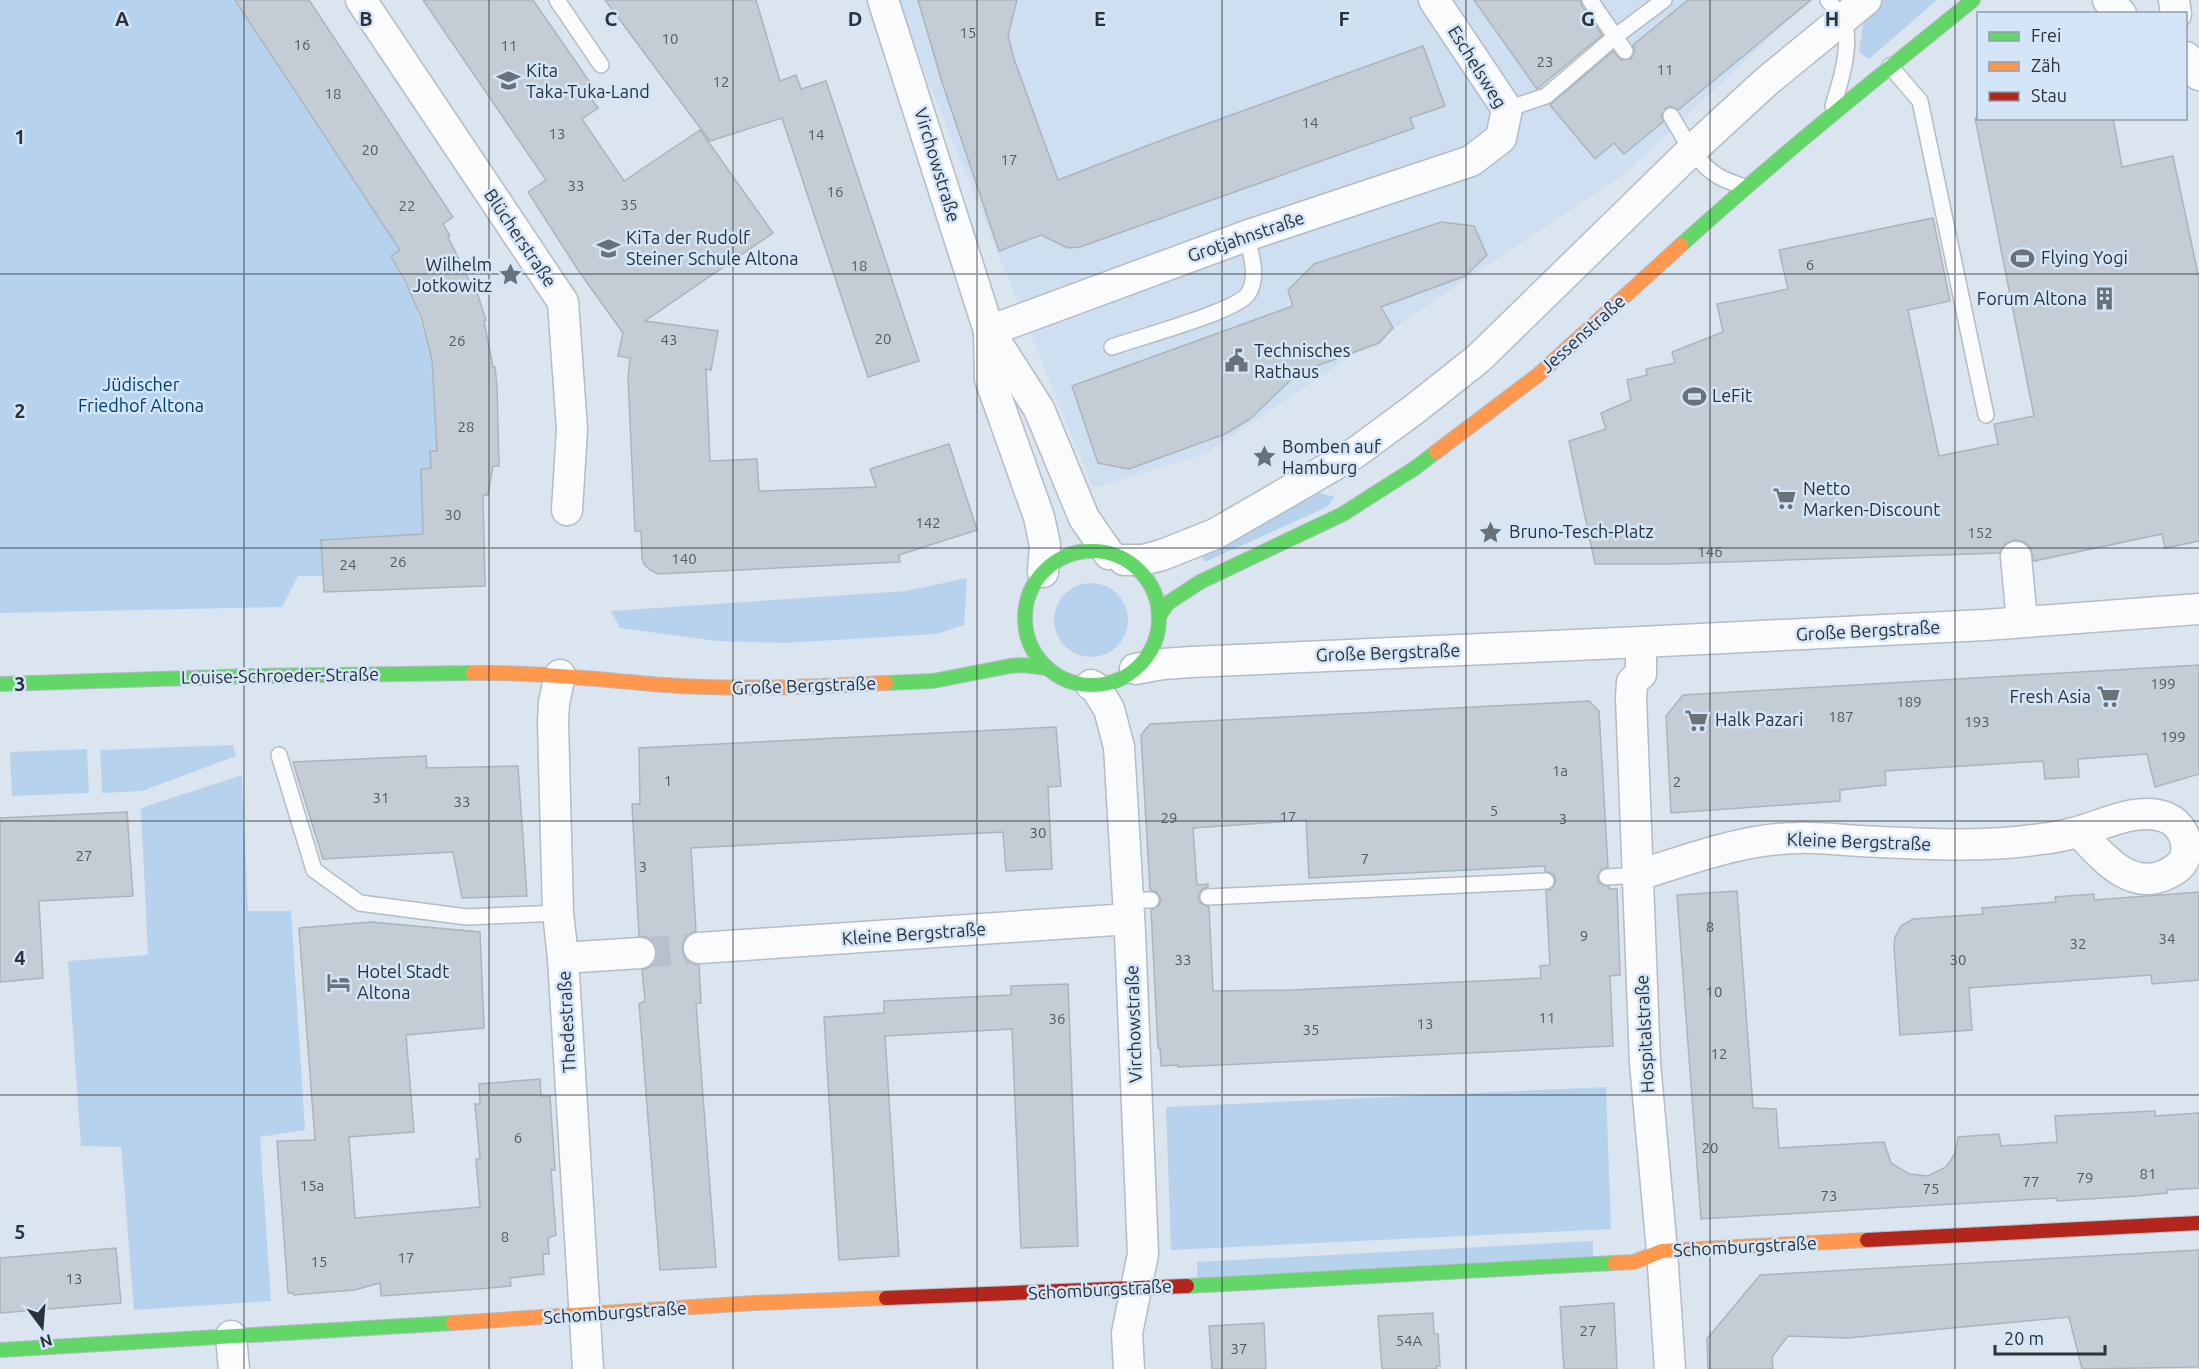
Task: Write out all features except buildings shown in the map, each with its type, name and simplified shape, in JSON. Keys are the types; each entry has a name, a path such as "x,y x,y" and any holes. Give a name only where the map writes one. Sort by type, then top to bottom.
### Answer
{"street":[{"name":"Virchowstraße","path":"883,0 988,331 990,379 1039,517 1045,544 1043,572"},
{"name":"Eschelsweg","path":"1434,0 1508,109 1501,138"},
{"path":"1117,557 1138,570 1149,583 1156,599 1159,616 1155,641 1135,669 1118,680 1091,685 1068,681 1047,668 1031,647 1025,621 1026,603 1043,572 1057,561 1082,552 1117,557 1135,561 1162,555 1215,534 1355,453 1479,358 1692,150 1767,81 1835,9 1866,0"},
{"name":"Jessenstraße","path":"1159,616 1168,603 1181,592 1343,514 1415,468 1538,375 1745,187 1831,114 1973,0"},
{"path":"2108,0 2119,12"},
{"name":"Blücherstraße","path":"362,1 563,302 572,429 567,510"},
{"path":"2187,58 2199,75"},
{"name":"Grotjahnstraße","path":"988,331 1246,236 1471,161 1501,138"},
{"name":"Virchowstraße","path":"988,331 1039,409 1084,518 1117,557"},
{"path":"2016,557 2022,621"},
{"name":"Große Bergstraße","path":"1135,669 1191,662 1641,642 2199,609"},
{"name":"Hospitalstraße","path":"1641,642 1641,674 1632,682 1631,698 1645,1063 1670,1369"},
{"name":"Große Bergstraße","path":"560,675 665,685 796,688 933,681 1010,666 1047,668"},
{"name":"Louise-Schroeder-Straße","path":"0,684 453,672 560,675"},
{"name":"Thedestraße","path":"560,675 555,691 553,722 558,913 563,958 588,1369"},
{"name":"Virchowstraße","path":"1091,685 1096,688 1109,710 1119,747 1136,906 1143,1254 1127,1333 1129,1369"},
{"name":"Kleine Bergstraße","path":"1639,875 1727,848 1797,838 1930,845 2020,842 2079,832"},
{"name":"Kleine Bergstraße","path":"699,948 1136,906"},
{"path":"563,958 640,952"},
{"name":"Schomburgstraße","path":"0,1350 776,1302 1136,1289 1634,1262 1662,1251 2199,1223"},
{"path":"231,1336 234,1369"}],"lane":[{"path":"557,0 601,65"},
{"path":"1590,0 1617,36 1625,51"},
{"path":"1508,109 1546,96 1664,0"},
{"path":"1831,114 1841,80 1846,33 1835,9"},
{"path":"1890,66 1920,101 1986,415"},
{"path":"1671,116 1692,150 1710,170 1720,177 1745,187"},
{"path":"1112,346 1229,309 1248,294 1253,279 1253,262 1246,236"},
{"path":"279,755 314,870 360,903 467,917 558,913"},
{"name":"Kleine Bergstraße","path":"1607,877 1639,875"},
{"path":"1208,897 1546,880"}],"shaded area":[{"path":"898,0 1810,0 1626,173 1205,454 1093,488 903,19"}],"green space":[{"name":"Jüdischer Friedhof Altona","path":"0,0 235,0 400,250 391,257 420,319 431,359 435,393 437,451 430,452 431,468 423,535 322,540 322,576 298,576 282,607 0,613"},
{"path":"1883,0 1937,0 1869,59 1859,52 1864,18"},
{"path":"1317,492 1335,497 1327,507 1205,562 1199,550"},
{"path":"967,578 964,625 936,634 784,643 717,641 620,628 611,611 906,591"},
{"path":"1091,583 1105,586 1117,594 1125,606 1128,620 1125,634 1117,646 1105,654 1091,657 1077,654 1065,646 1057,634 1054,620 1057,606 1065,594 1077,586"},
{"path":"233,745 236,756 142,791 102,793 100,750"},
{"path":"87,749 89,793 12,796 10,752"},
{"path":"242,775 248,911 291,911 305,1130 260,1137 271,1301 134,1310 121,1147 81,1146 68,961 148,955 141,808"},
{"path":"1606,1087 1611,1229 1171,1250 1166,1107"},
{"path":"1593,1241 1593,1260 1197,1281 1197,1262"}],"tunnel":[{"path":"640,953 699,948"}],"traffic: fast":[{"path":"1681,245 1789,151 1973,0"},
{"path":"1159,616 1168,603 1200,582 1343,514 1436,452"},
{"path":"1092,551 1118,556 1139,571 1154,592 1159,618 1154,644 1139,665 1118,680 1092,685 1066,680 1045,665 1030,644 1025,618 1030,592 1045,571 1066,556 1092,551"},
{"path":"886,683 933,681 1010,666 1047,668"},
{"path":"0,684 253,676 473,673"},
{"path":"1187,1286 1614,1263"},
{"path":"0,1350 453,1323"}],"traffic: slow":[{"path":"1436,452 1538,375 1681,245"},
{"path":"473,673 545,675 665,685 748,688 886,683"},
{"path":"1614,1263 1634,1262 1662,1251 1867,1240"},
{"path":"453,1323 754,1303 886,1298"}],"traffic: jam":[{"path":"1867,1240 2199,1223"},
{"path":"886,1298 1187,1286"}],"place":[{"name":"Kita Taka-Tuka-Land","path":"508,81"},
{"name":"KiTa der Rudolf Steiner Schule Altona","path":"608,248"},
{"name":"Flying Yogi","path":"2023,258"},
{"name":"Wilhelm Jotkowitz","path":"510,275"},
{"name":"Forum Altona","path":"2105,299"},
{"name":"Technisches Rathaus","path":"1236,361"},
{"name":"LeFit","path":"1694,396"},
{"name":"Bomben auf Hamburg","path":"1264,457"},
{"name":"Netto Marken-Discount","path":"1785,499"},
{"name":"Bruno-Tesch-Platz","path":"1491,532"},
{"name":"Fresh Asia","path":"2109,697"},
{"name":"Halk Pazari","path":"1697,720"},
{"name":"Hotel Stadt Altona","path":"339,982"}]}
